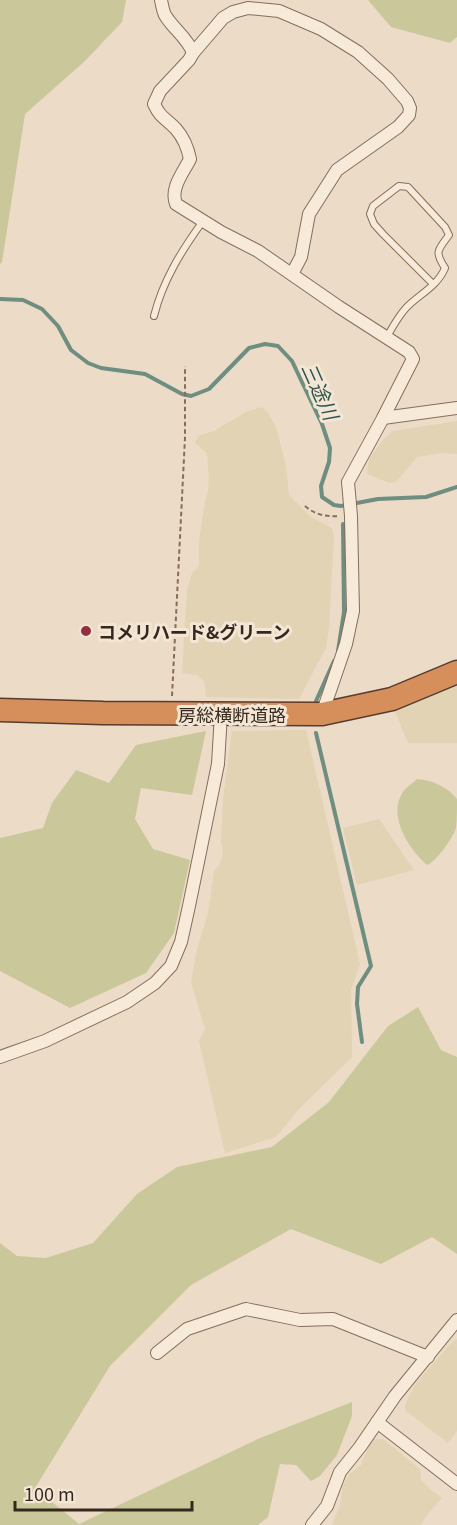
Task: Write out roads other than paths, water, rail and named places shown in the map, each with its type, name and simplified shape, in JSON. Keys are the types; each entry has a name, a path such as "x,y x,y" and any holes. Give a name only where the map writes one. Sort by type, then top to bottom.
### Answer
{"highway":[{"name":"房総横断道路","path":"0,710 322,714 392,699 457,672"}],"street":[{"path":"161,0 164,14 184,37 193,53"},
{"path":"292,274 301,258 309,214 337,170 398,127 409,115 410,108 407,101 388,79 358,52 321,29 279,10 248,8 233,12 223,18 160,91 154,104 159,115 177,130 188,150 190,159 175,188 173,196 176,204 221,232 258,251 339,307 409,352 413,359 348,482 353,611 346,644 322,714"},
{"path":"383,418 457,408"},
{"path":"0,1057 45,1041 127,1002 155,983 171,966 181,942 218,764 221,714"},
{"path":"157,1353 187,1329 246,1309 300,1320 333,1319 428,1357"},
{"path":"312,1525 327,1506 340,1472 395,1396 457,1320"},
{"path":"377,1422 457,1484"}],"lane":[{"path":"387,337 406,307 433,284 442,276 445,268 438,258 438,251 449,235 445,227 408,186 399,186 373,206 370,214 374,224 433,284"},
{"path":"154,316 168,278 184,247 203,220"}],"waterway":[{"name":"三途川","path":"0,299 23,300 42,309 58,326 71,350 88,363 101,368 145,374 182,394 191,396 209,389 249,348 265,344 278,346 292,361 322,424 330,448 329,462 321,486 322,497 334,505 341,506 378,499 426,497 457,487"},
{"path":"338,651 344,612 343,524"},
{"path":"316,701 334,661"},
{"path":"316,733 371,966 358,987 357,1004 362,1042"}],"place":[{"name":"コメリハード&グリーン","path":"86,631"}]}
